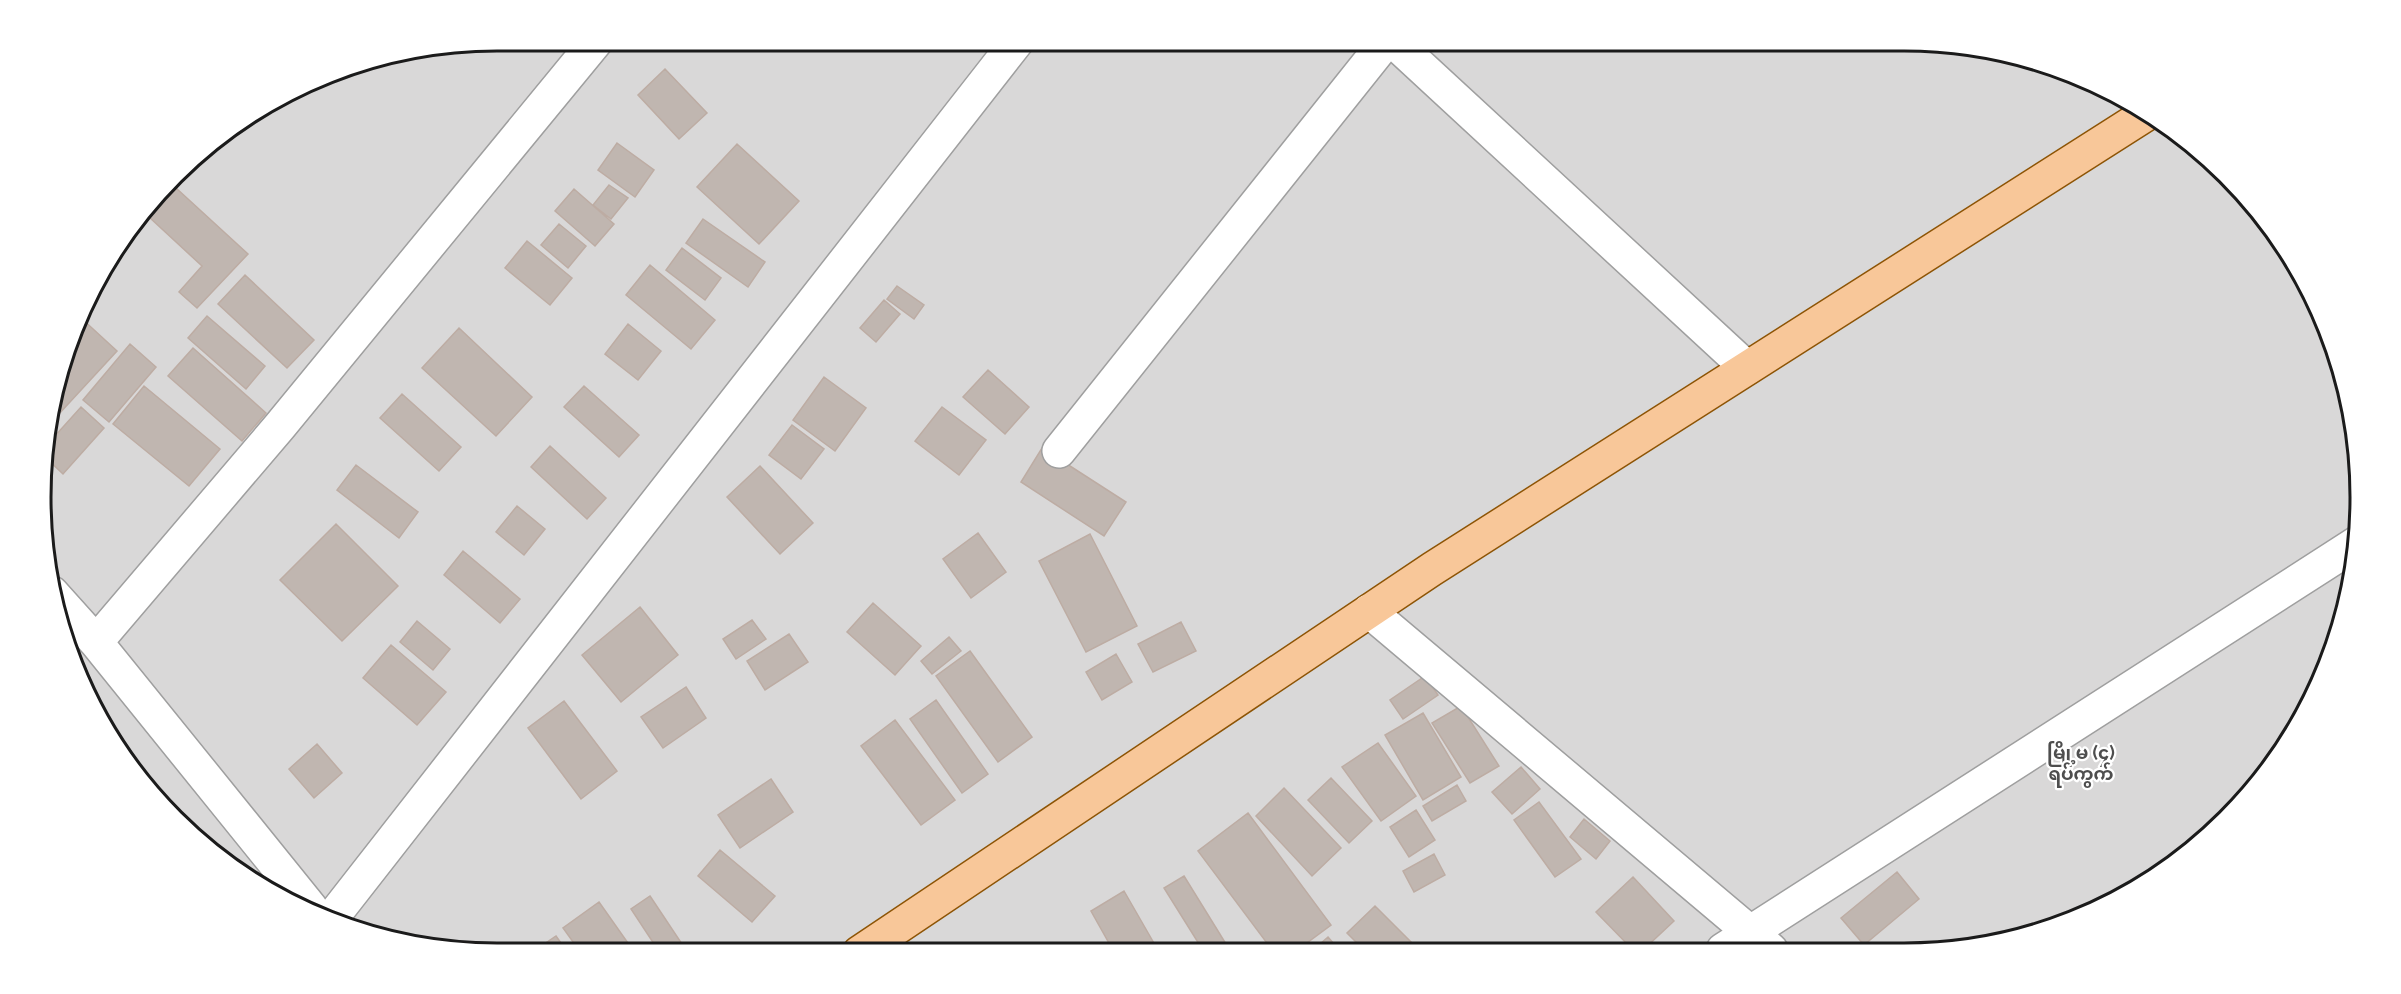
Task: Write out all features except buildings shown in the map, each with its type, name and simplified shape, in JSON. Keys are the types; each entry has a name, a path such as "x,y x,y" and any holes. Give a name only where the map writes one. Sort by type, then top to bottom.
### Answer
{"main road":[{"path":"872,943 1442,563 2139,118"}],"street":[{"path":"96,642 280,426 588,51"},
{"path":"336,913 1009,51"},
{"path":"1059,451 1378,51"},
{"path":"1404,51 1747,368"},
{"path":"1369,611 1760,941 2347,550"},
{"path":"65,608 96,642 303,899"}],"shaded area":[{"path":"1904,51 1962,55 2019,66 2075,85 2101,97 2152,126 2176,143 2239,203 2258,225 2290,274 2316,326 2326,354 2335,382 2346,439 2350,497 2349,526 2335,612 2316,668 2275,745 2239,791 2198,832 2152,868 2075,909 2019,928 1962,939 1904,943 497,943 439,939 382,928 326,909 249,868 203,832 143,769 126,745 97,694 85,668 66,612 52,526 52,468 66,382 85,326 126,249 143,225 182,182 225,143 249,126 326,85 382,66 468,52"}],"district":[{"name":"မြို့မ (၄) ရပ်ကွက်","path":"2081,763"}]}
